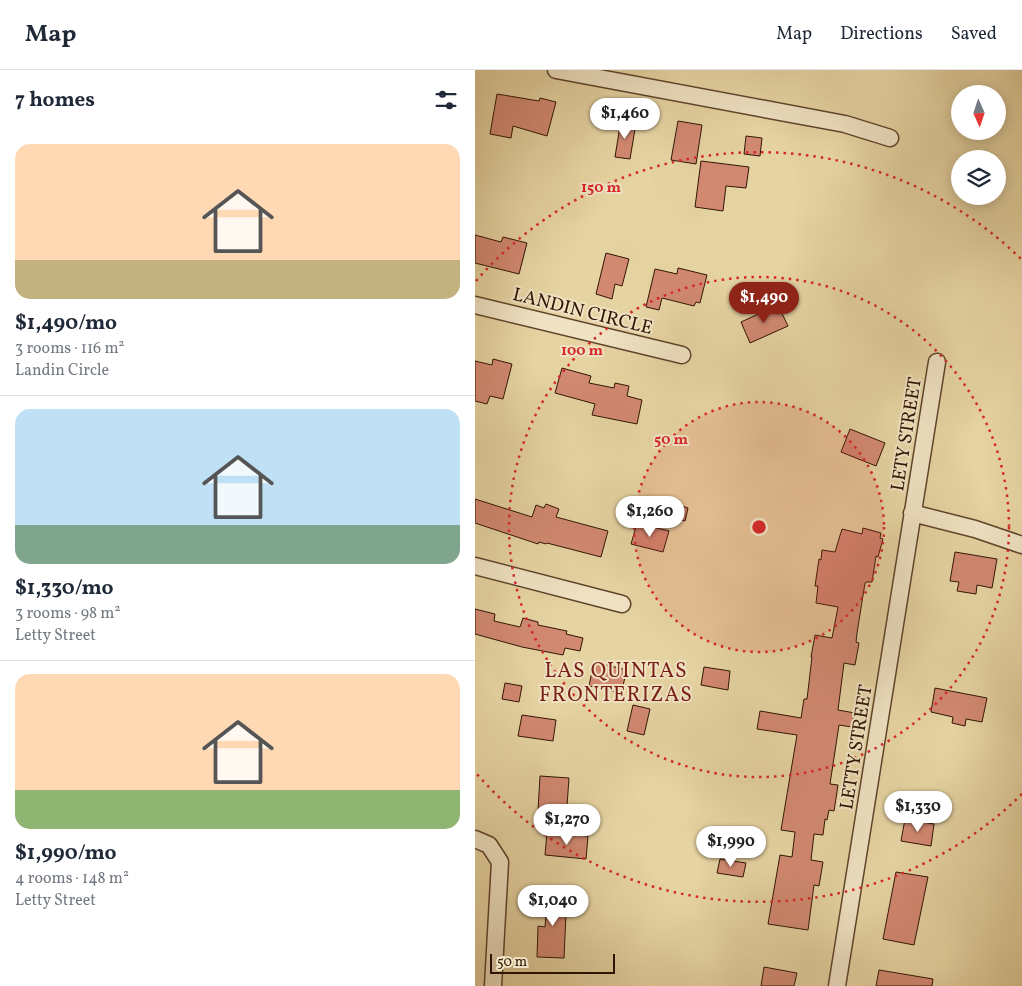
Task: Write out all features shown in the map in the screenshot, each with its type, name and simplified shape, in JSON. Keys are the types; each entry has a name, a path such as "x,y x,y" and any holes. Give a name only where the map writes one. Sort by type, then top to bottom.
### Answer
{"street":[{"path":"556,70 845,124 890,138"},
{"name":"LANDIN CIRCLE","path":"475,305 682,355"},
{"name":"LETY STREET","path":"912,513 937,362"},
{"path":"912,513 975,529 1022,545"},
{"name":"LETTY STREET","path":"837,986 912,513"},
{"path":"475,566 622,604"},
{"path":"475,839 489,845 500,862 493,986"}],"building":[{"path":"497,94 539,101 540,98 556,102 547,136 513,126 511,138 490,134"},
{"path":"621,120 636,123 630,159 615,157"},
{"path":"678,121 702,125 696,164 671,160"},
{"path":"746,136 762,138 760,156 744,154"},
{"path":"701,161 749,167 746,188 726,186 723,211 695,207"},
{"path":"475,235 501,242 503,237 527,243 519,274 475,263"},
{"path":"606,253 629,259 622,286 615,284 612,299 596,294"},
{"path":"678,268 707,275 700,303 696,302 694,306 662,298 659,310 646,307 655,269 677,274"},
{"path":"778,305 788,326 750,343 741,322"},
{"path":"493,359 512,364 503,399 490,396 487,404 475,401 475,361 492,365"},
{"path":"562,368 591,376 589,383 614,388 615,383 629,386 627,396 642,400 637,424 592,415 595,404 555,393"},
{"path":"850,429 885,443 876,466 841,452"},
{"path":"475,499 532,517 536,505 544,508 546,504 559,509 556,517 608,531 601,557 547,543 539,542 538,544 475,523"},
{"path":"675,504 688,508 685,521 671,517"},
{"path":"637,523 669,531 663,552 631,544"},
{"path":"863,528 881,533 880,538 883,539 878,557 876,556 872,582 865,583 857,633 856,642 859,643 855,665 844,663 838,710 855,713 852,727 839,725 830,784 838,785 834,811 829,810 827,820 825,819 823,835 814,834 811,860 823,862 819,886 814,885 808,930 768,924 780,855 792,857 795,832 781,830 797,735 757,729 760,711 801,718 804,699 807,699 815,635 832,638 838,607 816,603 818,586 815,586 819,559 821,560 822,550 835,552 842,529 862,534"},
{"path":"955,552 997,559 992,588 977,585 976,594 957,591 959,582 950,581"},
{"path":"475,609 495,614 494,621 520,627 523,618 538,622 538,625 567,631 566,634 583,638 580,651 565,648 563,655 522,647 475,634"},
{"path":"594,662 627,670 621,693 589,686"},
{"path":"704,667 730,671 728,690 701,685"},
{"path":"505,683 522,686 519,702 502,699"},
{"path":"935,688 987,698 982,722 966,719 965,726 952,723 953,717 931,712"},
{"path":"633,705 650,709 644,735 627,731"},
{"path":"522,715 556,720 553,741 518,736"},
{"path":"540,776 569,778 567,806 560,806 560,812 538,811"},
{"path":"905,819 934,824 931,846 901,841"},
{"path":"547,832 588,836 586,859 545,855"},
{"path":"720,859 746,863 743,877 717,873"},
{"path":"896,872 928,877 914,945 883,939"},
{"path":"548,890 567,892 564,958 537,957 538,926 545,927"},
{"path":"764,967 797,973 794,986 761,986"},
{"path":"879,970 933,979 932,986 876,986"}],"district":[{"name":"LAS QUINTAS FRONTERIZAS","path":"616,682"}]}
